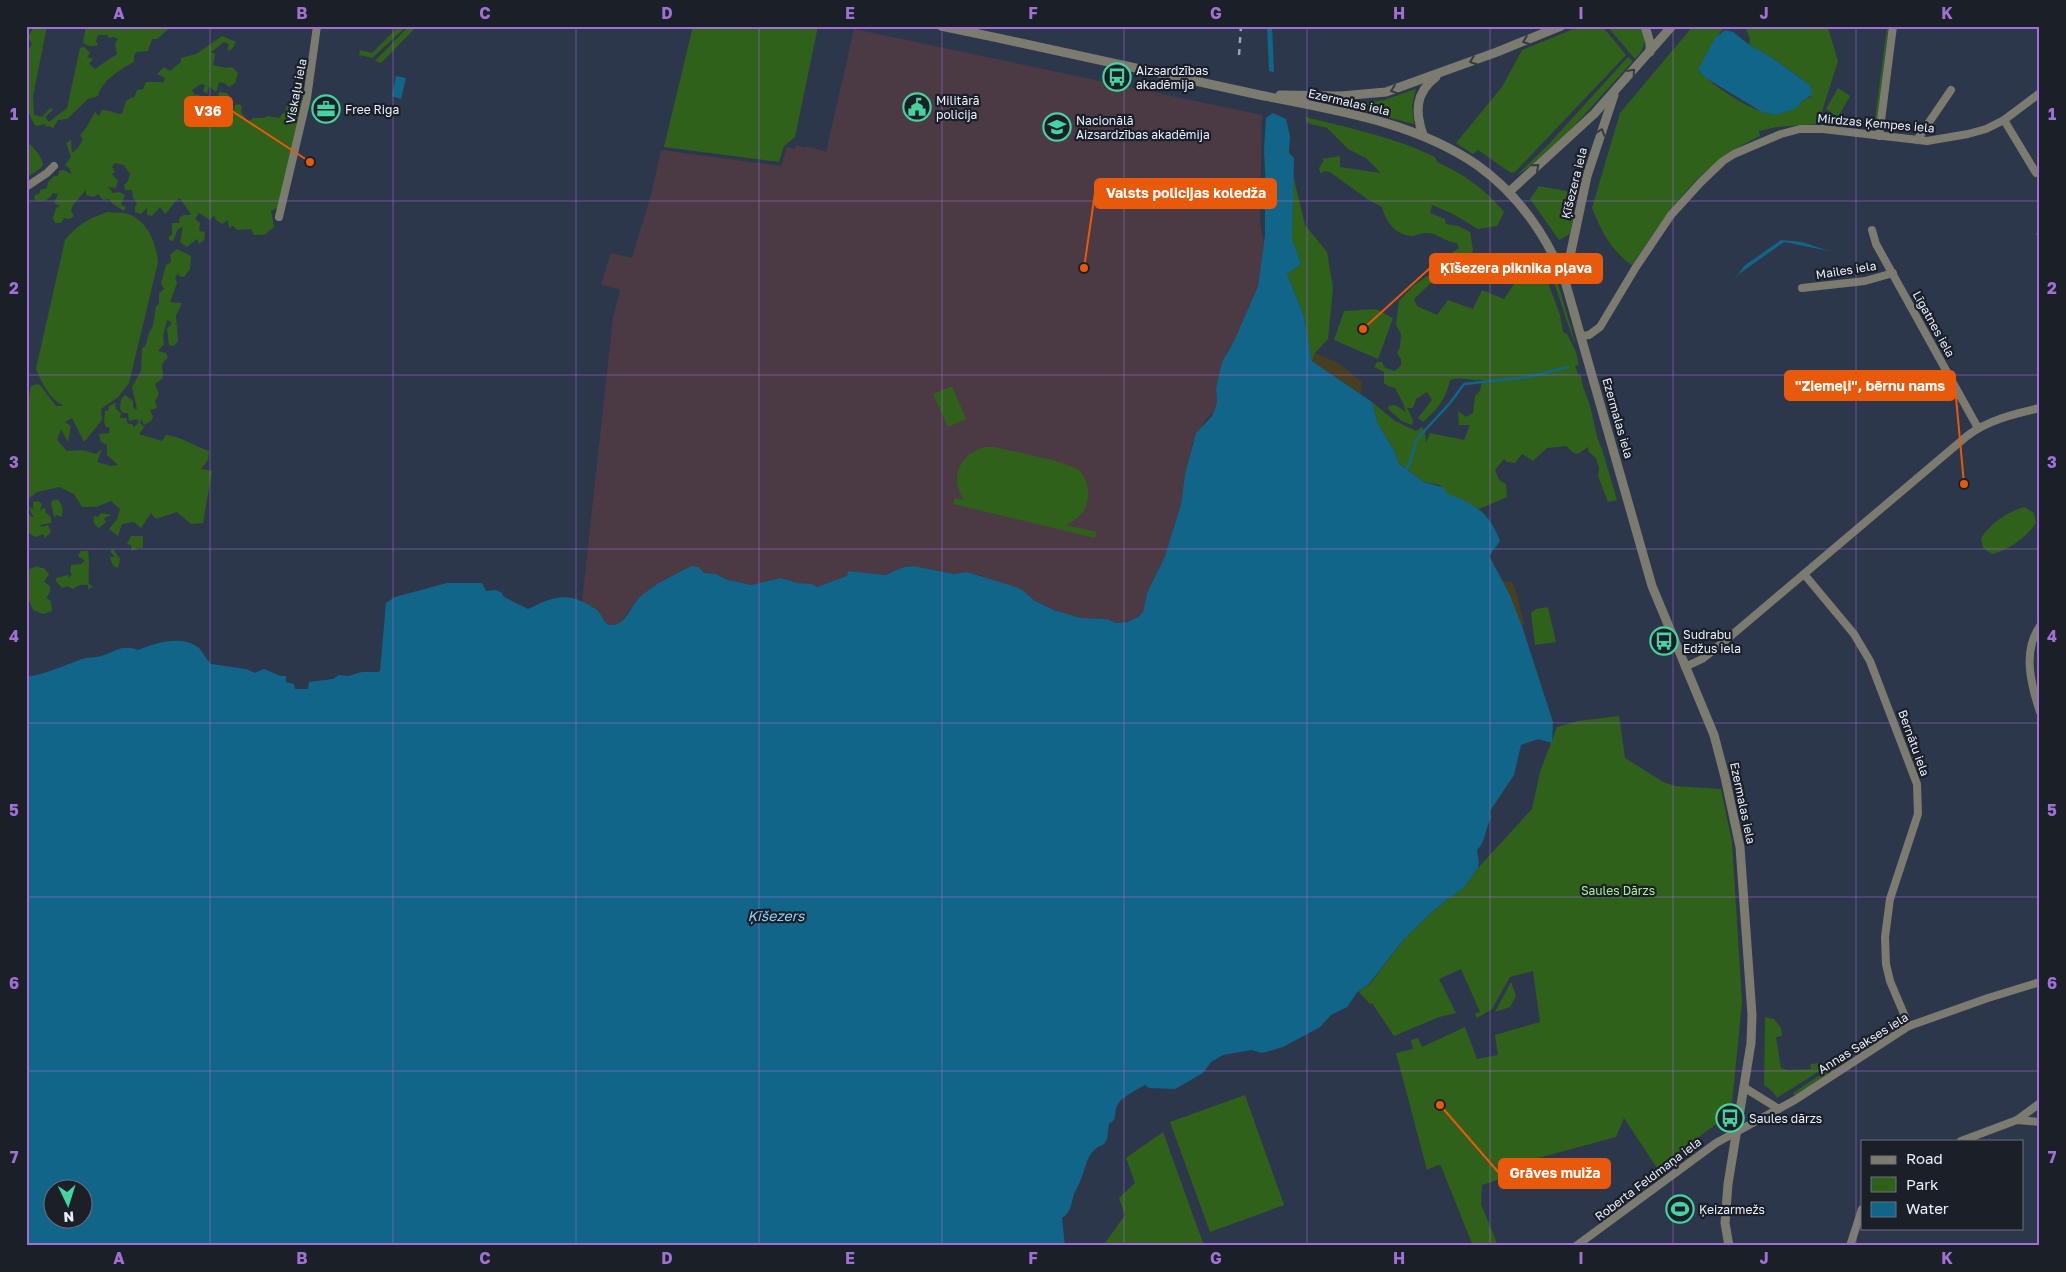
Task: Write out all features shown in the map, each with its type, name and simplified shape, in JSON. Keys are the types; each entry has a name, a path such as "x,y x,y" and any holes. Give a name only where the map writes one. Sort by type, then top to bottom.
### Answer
{"street":[{"name":"Viskaļu iela","path":"279,217 308,98 317,26"},
{"name":"Ezermalas iela","path":"941,26 1270,96 1423,135 1476,165 1509,192 1534,224 1546,243 1564,281 1652,586 1714,735 1726,777 1740,847 1752,1014 1751,1043 1745,1088 1728,1184 1725,1223 1729,1246"},
{"path":"1270,96 1367,95 1386,92 1440,74 1561,26"},
{"path":"1645,26 1650,43 1650,52"},
{"name":"Ķīšezera iela","path":"1509,192 1580,129 1672,26"},
{"path":"1879,136 1893,26"},
{"path":"1423,135 1416,109 1418,100 1429,82 1440,74"},
{"path":"1916,140 1951,90"},
{"name":"Ķīšezera iela","path":"1564,281 1587,176 1615,92"},
{"name":"Mirdzas Ķempes iela","path":"1581,336 1589,335 1600,327 1671,215 1723,161 1734,154 1762,141 1800,128 1916,140 1938,140 1986,129 2004,120 2040,93"},
{"path":"2004,120 2036,173 2040,173"},
{"path":"26,187 54,166"},
{"name":"Līgatnes iela","path":"1872,230 1876,244 1978,428"},
{"name":"Mailes iela","path":"1802,288 1865,281 1893,273"},
{"path":"1685,668 1702,659 1978,428 2002,418 2040,408"},
{"name":"Bernātu iela","path":"1804,574 1854,634 1870,661 1917,784 1918,814 1890,899 1885,937 1886,964 1890,980 1909,1026"},
{"path":"2040,626 2031,647 2029,668 2030,680 2040,712"},
{"name":"Annas Sakses iela","path":"1736,1133 1780,1109 1909,1026 2040,982"},
{"path":"1745,1088 1780,1109"},
{"path":"1964,1140 2017,1120 2040,1103"},
{"path":"2017,1120 2040,1122"},
{"name":"Roberta Feldmaņa iela","path":"1576,1246 1716,1143 1736,1133"},
{"path":"1850,1246 1861,1213"}],"shaded area":[{"path":"854,29 1262,115 1260,222 1264,243 1258,286 1235,340 1227,351 1216,388 1217,403 1214,411 1204,422 1192,444 1181,504 1165,556 1147,593 1143,612 1133,620 1116,623 1107,619 1081,618 1054,610 1035,601 1016,587 1004,585 982,576 967,572 955,574 914,566 904,567 885,575 848,571 847,576 817,587 812,584 797,583 781,578 751,585 725,579 716,574 703,573 700,569 673,575 648,590 635,602 622,621 616,625 603,621 598,611 582,601 613,318 620,290 601,284 611,253 632,258 652,191 661,150 781,166 787,147 795,149 796,145 807,148 807,146 826,152"}],"green space":[{"path":"32,26 47,26 33,96 34,115 42,117 50,108 53,110 45,117 49,122 67,108 80,48 84,47 90,53 87,57 93,59 89,64 95,69 117,54 115,43 118,39 114,37 109,38 107,35 98,35 96,41 98,45 89,46 84,43 86,26 172,26 157,39 152,39 148,51 136,52 134,62 108,80 103,85 98,96 88,99 67,119 58,120 53,128 47,127 44,124 36,126 28,109 25,88 26,46 30,48 31,46 28,37 34,27"},
{"path":"399,26 407,26 372,58 359,55 360,50 372,53"},
{"path":"409,26 417,26 381,63 375,61"},
{"path":"693,26 818,26 795,137 784,146 779,162 664,147"},
{"path":"1581,26 1602,26 1626,55 1515,172 1511,173 1478,150 1473,154 1456,143 1502,87 1522,50"},
{"path":"1607,26 1641,26 1645,40 1641,51 1635,59"},
{"path":"1693,26 1728,26 1721,31 1699,71 1736,99 1769,114 1787,111 1811,97 1810,85 1771,57 1749,45 1750,39 1745,26 1826,26 1838,61 1818,124 1776,127 1759,131 1760,136 1738,147 1719,160 1702,175 1672,208 1632,265 1612,247 1592,208 1620,113"},
{"path":"1887,27 1877,123 1874,127"},
{"path":"222,36 236,42 232,49 227,51 229,44 224,42 211,52 215,54 213,65 226,68 232,67 238,73 235,83 229,87 219,82 216,92 209,86 207,94 203,91 205,85 201,84 192,90 194,94 199,95 212,104 217,104 219,92 227,93 231,99 230,109 234,110 235,105 239,104 242,106 241,112 248,122 253,118 264,118 267,116 280,118 286,112 286,107 291,101 300,100 305,102 279,207 271,211 274,227 264,235 254,235 251,229 237,230 233,226 229,228 228,220 222,224 216,220 214,215 210,220 199,213 195,219 200,223 199,231 205,232 204,240 199,244 197,239 187,247 180,242 183,227 178,229 173,241 169,240 169,236 172,235 172,223 179,223 180,217 184,215 191,215 180,198 165,214 160,207 152,216 147,215 147,208 141,214 135,212 137,203 133,198 132,190 125,190 124,185 128,181 130,174 124,165 115,163 112,167 115,172 112,174 118,181 116,188 108,187 113,193 119,192 125,195 121,205 126,207 124,211 109,199 103,200 98,194 94,197 86,195 86,190 73,205 71,211 74,216 70,219 64,218 61,223 55,223 53,218 56,208 60,206 54,203 58,194 53,193 43,201 35,200 34,196 40,193 40,190 47,188 48,182 54,176 58,176 59,171 63,170 72,174 65,165 71,157 66,143 71,140 72,153 78,148 83,139 80,135 95,112 99,116 102,110 122,114 126,101 132,97 134,98 137,90 143,89 146,82 164,82 165,78 157,74 164,67 170,71 181,62 181,58 196,54"},
{"path":"1628,57 1633,61 1574,126 1532,165 1516,176 1547,146"},
{"path":"1838,88 1850,96 1838,117 1826,109"},
{"path":"1416,89 1412,105 1414,124 1345,106 1384,100"},
{"path":"1305,117 1387,138 1435,157 1437,162 1465,177 1482,189 1504,212 1497,226 1478,229 1453,214 1432,205 1430,213 1445,219 1446,224 1458,226 1470,232 1472,256 1455,266 1449,266 1414,299 1417,306 1437,315 1448,300 1473,309 1482,290 1504,299 1514,284 1491,272 1496,270 1503,259 1511,263 1516,256 1521,259 1524,271 1533,268 1540,276 1545,275 1560,315 1563,332 1567,334 1576,352 1579,365 1575,366 1578,374 1581,376 1617,500 1608,502 1598,476 1599,468 1596,458 1589,452 1588,447 1578,454 1566,446 1547,448 1533,461 1522,454 1515,463 1507,462 1504,459 1495,470 1499,480 1506,484 1507,497 1479,509 1446,493 1440,485 1424,482 1399,464 1395,452 1378,424 1372,402 1395,421 1416,431 1422,427 1425,432 1426,443 1430,433 1464,440 1470,425 1459,425 1458,411 1466,417 1473,413 1475,396 1480,391 1482,380 1459,378 1450,380 1440,404 1423,422 1418,418 1432,400 1427,392 1416,399 1413,408 1407,408 1413,420 1412,425 1402,421 1389,410 1388,406 1395,405 1406,412 1395,388 1384,383 1384,372 1374,367 1377,362 1382,362 1385,368 1395,371 1401,365 1401,359 1397,353 1400,347 1401,334 1396,325 1399,301 1413,286 1433,272 1443,259 1459,248 1457,243 1431,233 1413,236 1402,234 1389,223 1382,207 1367,199 1330,172 1324,171 1321,174 1319,168 1324,160 1321,159 1340,156 1340,167 1381,173 1366,158 1348,149 1327,128 1307,123"},
{"path":"26,144 31,145 40,156 43,164 41,168 26,178"},
{"path":"1293,175 1305,225 1327,252 1333,288 1328,339 1315,353 1312,361 1303,313 1287,274 1301,264 1292,240"},
{"path":"1539,186 1577,193 1570,234 1559,240 1530,199"},
{"path":"108,212 128,214 135,217 146,227 153,240 158,262 129,383 118,397 101,409 102,420 84,442 72,418 65,422 71,426 68,442 61,429 57,440 67,451 82,450 96,454 102,449 97,462 111,466 118,465 107,455 107,445 101,442 99,434 109,433 110,428 106,427 104,422 105,411 108,411 109,406 115,403 116,409 121,413 120,418 126,418 128,424 132,424 134,427 139,422 137,419 129,421 128,413 123,413 120,409 121,399 125,395 133,401 135,410 137,409 132,387 141,371 142,348 145,347 153,326 156,306 159,304 159,293 164,289 161,283 166,265 171,262 170,255 177,249 191,256 190,269 184,277 179,276 178,273 175,278 177,283 170,302 182,303 176,316 178,341 174,346 169,345 167,329 172,323 167,320 163,336 164,344 158,351 166,353 168,357 162,364 163,378 155,384 159,394 155,401 157,408 150,410 153,417 151,421 144,425 141,419 140,423 144,427 139,434 162,441 166,435 172,436 209,451 208,460 201,469 212,471 203,523 191,524 177,512 156,519 151,513 141,528 134,522 122,524 118,536 109,529 117,519 120,509 111,501 96,507 82,507 74,494 59,487 37,492 26,501 26,398 29,396 31,386 40,385 56,406 64,406 47,390 36,369 65,240 84,223"},
{"path":"1543,253 1557,281 1576,345 1556,288 1540,255"},
{"path":"1376,309 1393,318 1378,359 1334,340 1344,311"},
{"path":"952,386 966,419 948,427 933,394"},
{"path":"986,447 994,447 1065,464 1080,471 1084,476 1087,486 1086,506 1082,514 1066,525 1097,532 1095,538 953,504 955,498 964,500 959,492 957,475 964,460 970,454"},
{"path":"53,500 58,500 62,506 61,517 57,515 54,517 51,503"},
{"path":"38,501 42,504 40,511 43,508 46,509 45,512 51,517 51,523 40,525 41,527 48,525 51,532 45,538 43,534 35,537 26,532 26,507 30,516 34,517 28,507 33,509 33,502"},
{"path":"2025,507 2034,513 2036,523 2028,533 2017,542 1992,554 1983,548 1981,538 1989,528 2006,515"},
{"path":"101,513 112,515 104,518 106,522 99,528 94,523 94,516 98,517"},
{"path":"131,536 143,536 143,548 132,551 131,545 127,544"},
{"path":"113,549 120,559 118,568 113,566 110,557 115,557 110,551"},
{"path":"81,551 88,551 89,584 93,587 88,589 88,585 84,585 73,589 67,586 62,588 56,581 56,578 68,575 69,578 72,574 70,572 71,565 81,564 85,561 78,556"},
{"path":"38,566 44,568 49,574 44,582 50,586 50,592 46,598 51,601 52,611 43,614 33,610 26,590 26,579 29,569"},
{"path":"1548,607 1556,642 1535,645 1531,613 1536,609"},
{"name":"Saules Dārzs","path":"1619,716 1625,758 1663,782 1675,786 1721,789 1732,842 1742,1002 1731,1113 1657,1168 1624,1118 1616,1137 1516,1164 1518,1173 1482,1185 1481,1204 1498,1246 1473,1246 1441,1166 1438,1165 1427,1170 1396,1053 1413,1049 1411,1040 1418,1038 1422,1047 1465,1027 1477,1059 1498,1055 1495,1035 1540,1022 1533,971 1510,977 1492,1009 1477,1018 1475,1014 1480,1012 1461,969 1439,979 1456,1013 1439,1017 1394,1036 1372,1003 1370,1004 1358,991 1369,985 1405,938 1434,910 1464,887 1478,868 1532,809 1540,772 1557,727 1578,721"},
{"path":"1511,982 1516,996 1510,1007 1495,1012"},
{"path":"1765,1017 1774,1019 1781,1028 1782,1036 1776,1037 1781,1068 1788,1070 1811,1069 1810,1064 1832,1063 1777,1098 1764,1085"},
{"path":"1834,1066 1834,1070 1795,1096 1793,1093"},
{"path":"1245,1095 1284,1205 1210,1232 1170,1122"},
{"path":"1163,1132 1203,1243 1197,1246 1103,1246 1125,1215 1119,1198 1135,1183 1126,1158"}],"sand":[{"path":"1315,353 1338,363 1362,382 1361,394 1312,361"},
{"path":"1502,581 1512,582 1525,624 1522,626"}],"water":[{"path":"1267,26 1272,26 1274,72 1269,71"},
{"path":"1725,30 1733,32 1810,85 1812,95 1802,101 1795,109 1775,115 1762,112 1706,78 1699,71 1699,68 1715,38"},
{"path":"396,76 406,78 401,99 392,96"},
{"name":"Ķīšezers","path":"1273,113 1286,119 1290,136 1289,153 1294,158 1292,239 1301,264 1287,274 1303,313 1312,361 1372,402 1378,424 1395,452 1399,464 1424,482 1445,488 1446,493 1472,505 1491,522 1500,541 1489,556 1509,593 1522,626 1553,722 1552,743 1538,739 1521,745 1514,775 1490,811 1491,818 1482,843 1477,850 1478,868 1464,887 1434,910 1405,938 1368,985 1358,991 1347,1007 1331,1015 1320,1027 1283,1047 1262,1053 1251,1050 1223,1055 1211,1062 1203,1073 1175,1089 1149,1088 1145,1085 1130,1093 1117,1106 1114,1120 1109,1124 1107,1139 1104,1144 1091,1154 1069,1210 1062,1218 1065,1246 26,1246 26,677 47,672 82,659 99,657 123,648 138,650 169,641 185,641 199,648 211,664 246,669 255,673 264,669 280,676 286,676 286,682 294,684 295,689 308,689 309,682 333,679 339,675 348,676 362,672 380,671 386,603 395,597 447,583 482,583 486,591 496,590 502,593 504,597 528,609 551,599 573,598 595,609 606,623 614,625 622,621 637,600 646,592 692,566 699,567 704,573 716,574 725,579 751,585 781,578 797,583 812,584 817,587 847,576 848,571 885,575 904,567 914,566 954,574 967,572 1016,587 1035,601 1054,610 1081,618 1107,619 1116,623 1127,622 1138,617 1143,612 1147,593 1165,556 1181,504 1185,474 1196,433 1212,416 1217,403 1216,388 1222,362 1235,339 1258,286 1265,235 1266,191 1264,149 1266,118"},
{"path":"1781,240 1802,242 1829,251 1784,242 1739,274 1732,283 1744,266"}],"waterway":[{"path":"1406,470 1412,457 1416,440 1450,403 1464,384 1529,377 1568,367"}],"railway":[{"path":"1239,55 1241,26"}],"place":[{"name":"Aizsardzības akadēmija","path":"1117,77"},
{"name":"Militārā policija","path":"917,107"},
{"name":"Free Riga","path":"326,109"},
{"name":"Nacionālā Aizsardzības akadēmija","path":"1057,127"},
{"name":"V36","path":"310,162"},
{"name":"Valsts policijas koledža","path":"1084,268"},
{"name":"Ķīšezera piknika pļava","path":"1363,329"},
{"name":"\"Ziemeļi\", bērnu nams","path":"1964,484"},
{"name":"Sudrabu Edžus iela","path":"1664,641"},
{"name":"Grāves muiža","path":"1440,1105"},
{"name":"Saules dārzs","path":"1730,1118"},
{"name":"Ķeizarmežs","path":"1680,1209"}]}
